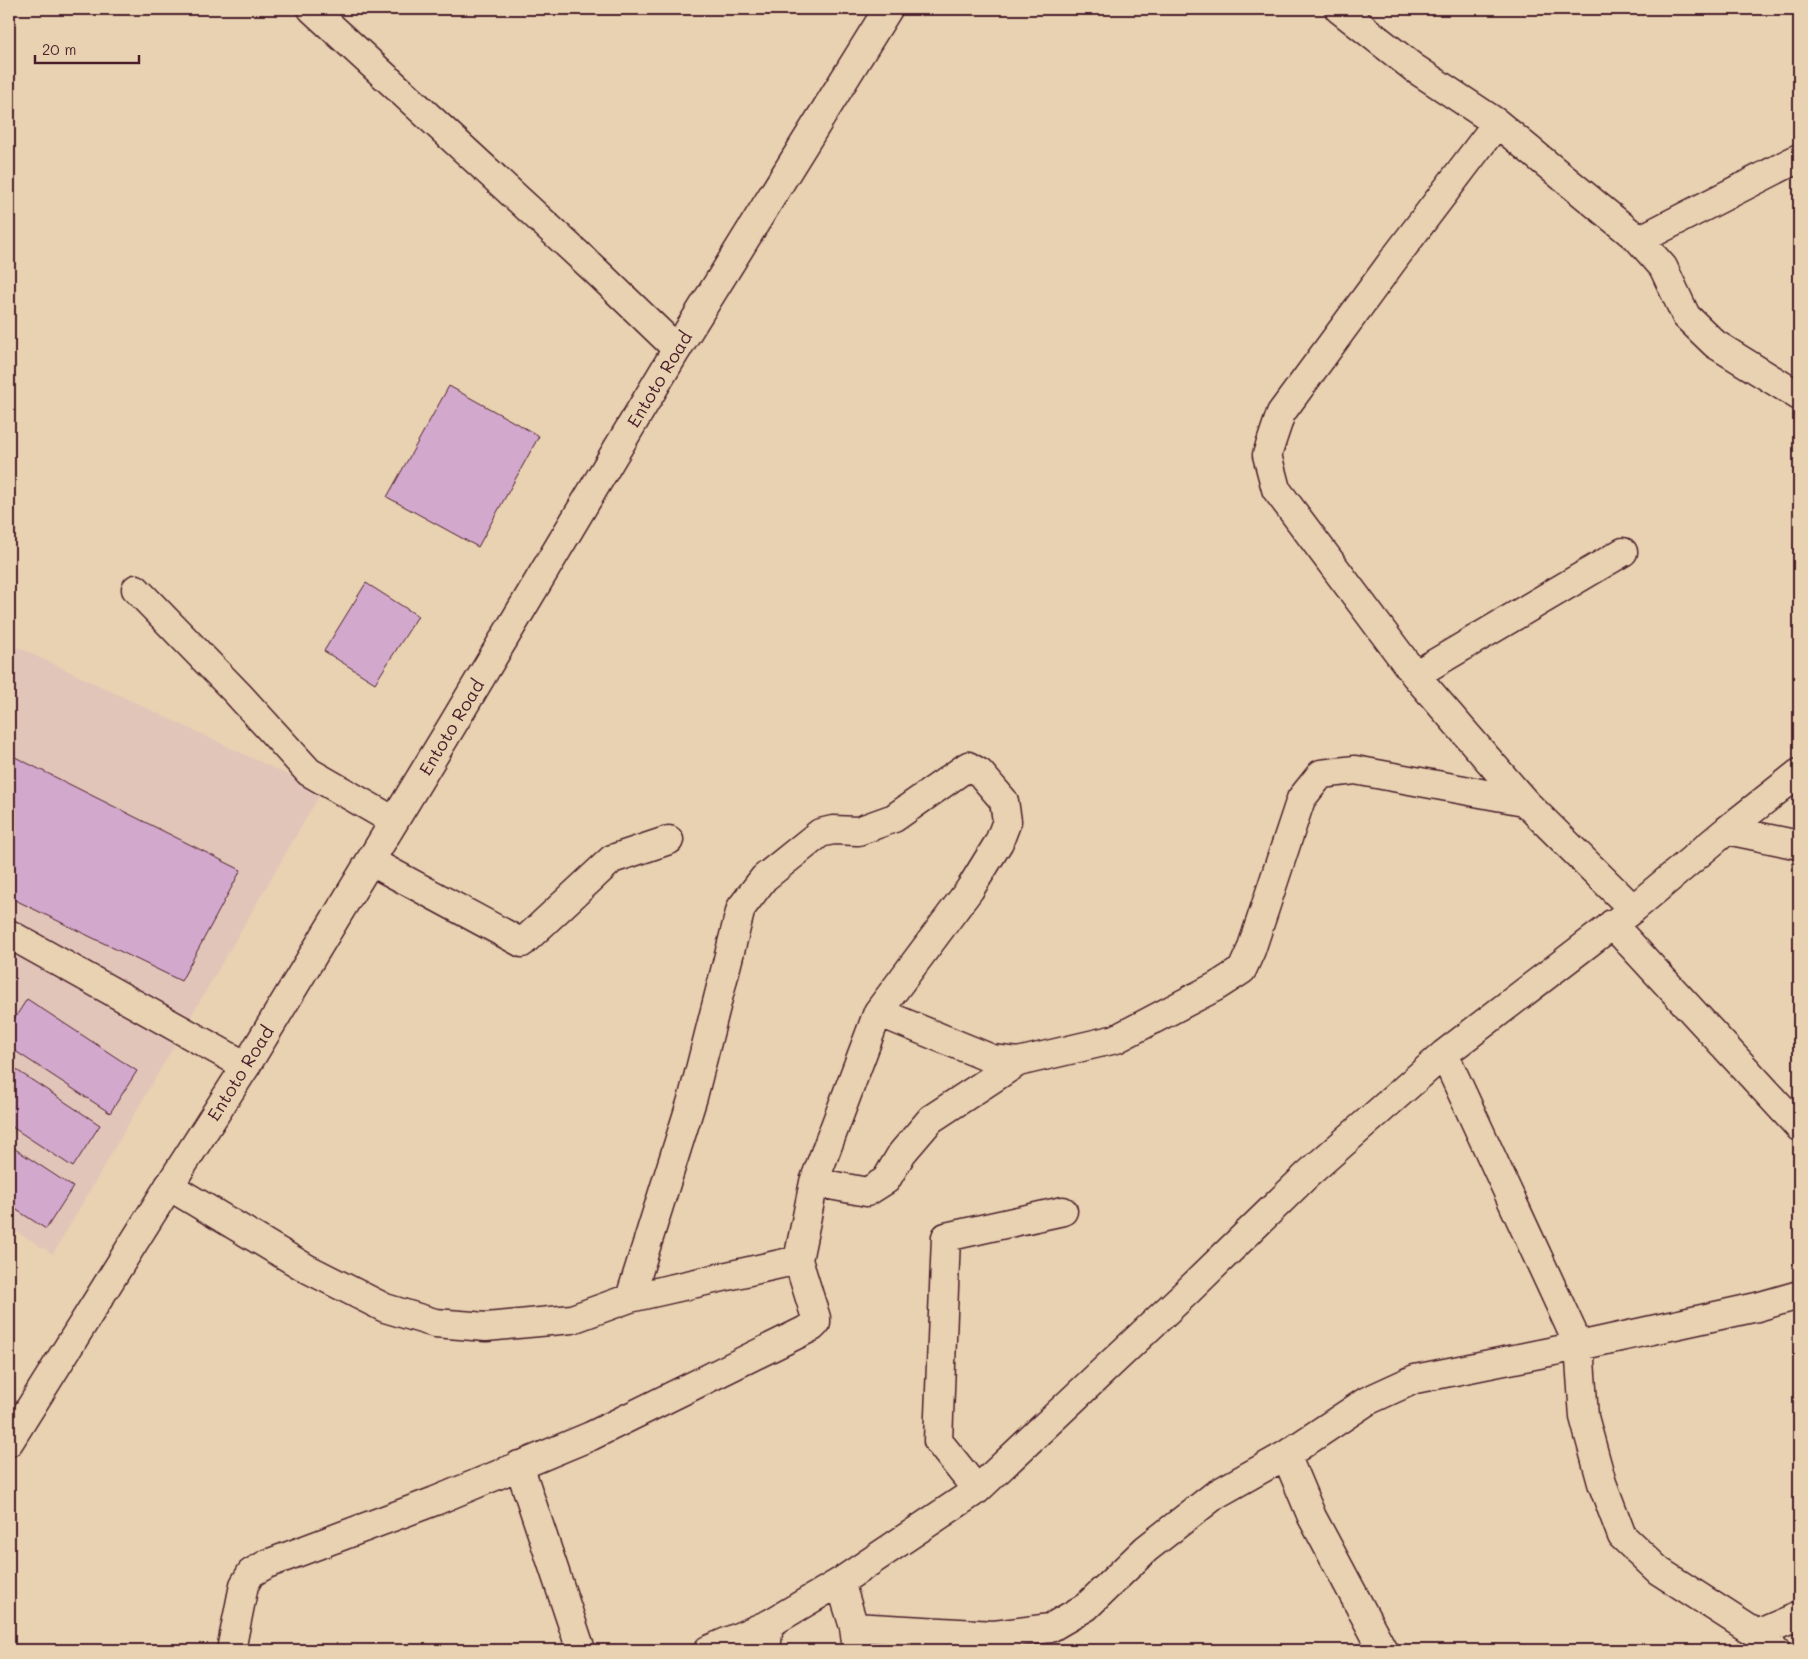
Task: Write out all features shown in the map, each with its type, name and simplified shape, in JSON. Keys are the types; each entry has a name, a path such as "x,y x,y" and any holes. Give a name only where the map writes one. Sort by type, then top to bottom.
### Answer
{"street":[{"path":"312,9 596,271 677,349"},
{"name":"Entoto Road","path":"9,1442 246,1066 677,349 888,9"},
{"path":"1339,9 1414,68 1497,123 1638,240 1663,267 1686,316 1715,344 1799,396"},
{"path":"1497,123 1281,413 1267,456 1276,489 1416,675 1799,1127"},
{"path":"1638,240 1799,158"},
{"path":"1416,675 1623,552"},
{"path":"136,589 238,694 310,772 394,822"},
{"path":"231,1650 244,1585 251,1573 266,1564 434,1501 591,1436 812,1327 816,1323 798,1260 814,1182 878,1012 970,889 998,842 1007,821 1004,801 980,772 968,766 894,818 858,831 833,830 820,833 764,878 741,908 693,1097 630,1298"},
{"path":"878,1012 992,1059 1018,1062 1116,1039 1216,986 1242,970 1251,950 1301,799 1321,774 1355,770 1524,801"},
{"path":"708,1650 767,1637 840,1582 977,1490 1189,1290 1307,1175 1444,1054 1622,917 1726,830 1799,773"},
{"path":"1726,830 1799,845"},
{"path":"370,861 522,943 612,859 669,840"},
{"path":"9,934 246,1066"},
{"path":"1444,1054 1579,1346 1584,1417 1602,1483 1622,1536 1659,1571 1766,1642 1799,1616"},
{"path":"814,1182 867,1192 886,1180 902,1152 931,1120 1018,1062"},
{"path":"169,1186 306,1268 385,1308 435,1323 486,1327 572,1319 630,1298 798,1260"},
{"path":"977,1490 938,1441 946,1236 1063,1211"},
{"path":"840,1582 855,1639 994,1635 1050,1628 1086,1606 1146,1549 1215,1495 1286,1455 1367,1401 1415,1379 1579,1346 1756,1307 1799,1295"},
{"path":"1286,1455 1312,1517 1383,1650"},
{"path":"519,1465 581,1650"}],"shaded area":[{"path":"9,643 322,791 53,1254 9,1227"}],"building":[{"path":"449,386 539,436 478,547 387,497"},
{"path":"366,583 418,616 375,683 324,651"},
{"path":"9,754 241,870 181,981 9,897"},
{"path":"27,999 137,1071 110,1113 9,1047 9,1027"},
{"path":"9,1065 100,1125 73,1167 9,1125"},
{"path":"9,1145 73,1187 46,1229 9,1205"}]}
